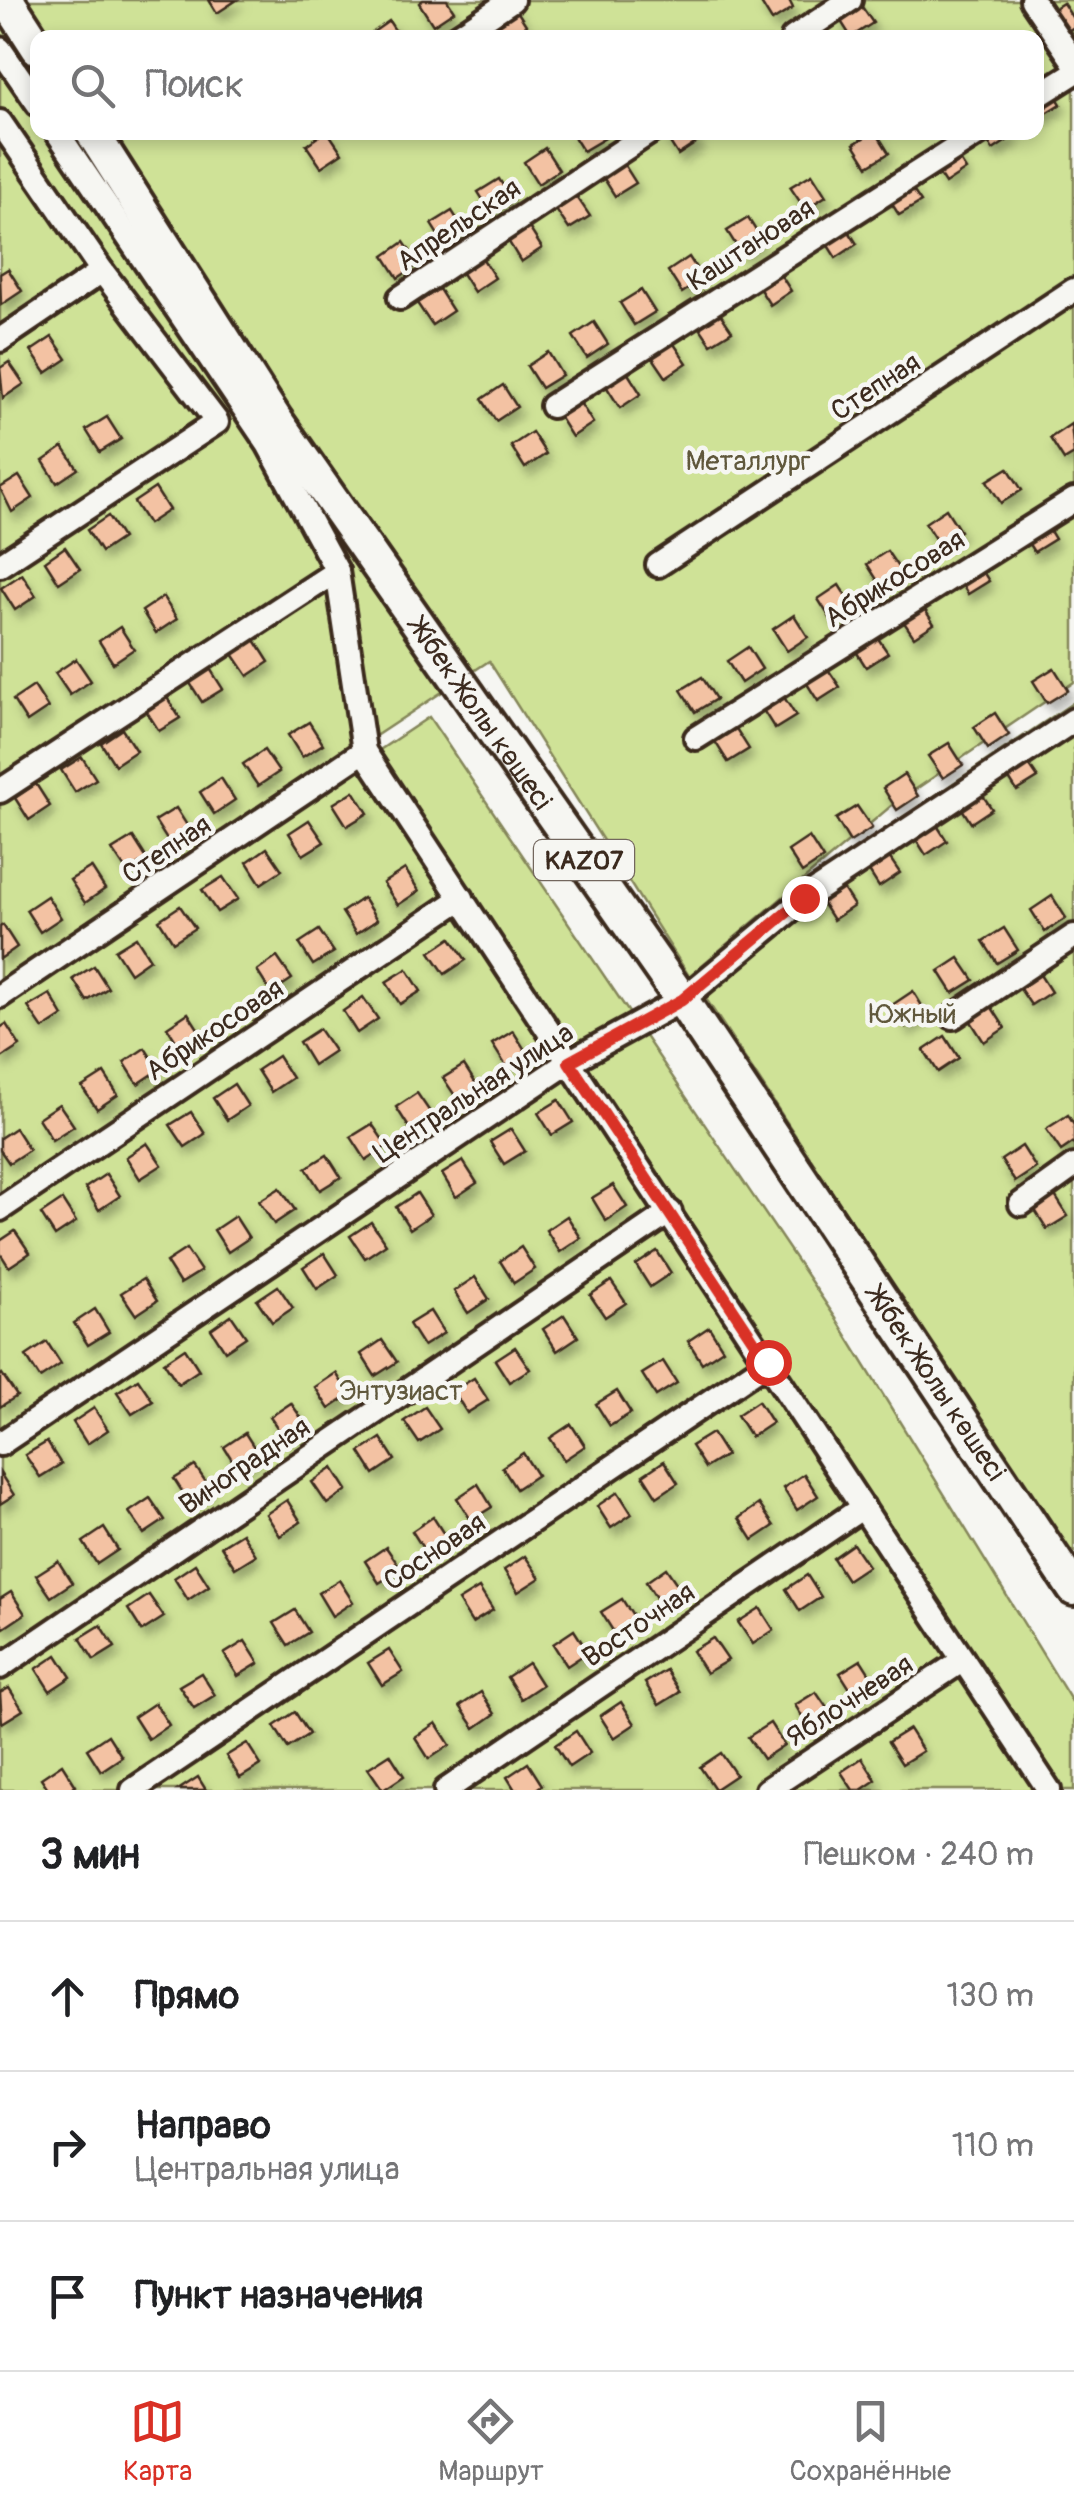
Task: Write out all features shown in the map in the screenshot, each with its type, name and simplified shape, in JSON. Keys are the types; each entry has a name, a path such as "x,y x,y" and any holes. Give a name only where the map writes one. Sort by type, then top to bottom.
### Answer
{"highway":[{"path":"7,0 30,36"},
{"name":"Жібек Жолы көшесі","path":"97,140 275,418 682,1000 1074,1589"}],"street":[{"path":"468,30 512,0"},
{"path":"805,30 850,0"},
{"path":"1032,0 1074,62"},
{"path":"0,49 30,92"},
{"path":"1044,92 1074,73"},
{"path":"0,565 217,422 102,271 1,126"},
{"path":"62,140 268,444 337,571 364,752 1049,1790"},
{"name":"Апрельская","path":"400,298 638,140"},
{"name":"Каштановая","path":"552,406 968,140"},
{"path":"0,340 102,271"},
{"name":"Степная","path":"658,565 1074,290"},
{"name":"Абрикосовая","path":"696,738 1074,500"},
{"path":"0,791 337,571"},
{"name":"Центральная улица","path":"0,1444 569,1062 682,1000 804,898 1074,720"},
{"name":"Степная","path":"0,996 364,752"},
{"name":"Абрикосовая","path":"0,1210 462,898"},
{"path":"953,1017 1074,936"},
{"path":"1021,1204 1074,1166"},
{"name":"Виноградная","path":"0,1667 670,1212"},
{"name":"Сосновая","path":"134,1790 768,1362"},
{"name":"Восточная","path":"446,1790 863,1507"},
{"name":"Яблочневая","path":"767,1790 963,1660"}],"green space":[{"name":"Металлург","path":"0,0 1074,0 1074,682 891,806 689,976 489,661 0,984"},
{"name":"Южный","path":"1074,702 1074,1561 695,982 851,852"},
{"name":"Энтузиаст","path":"429,717 837,1320 1074,1705 1074,1790 0,1790 0,1004"}],"building":[{"path":"209,0 237,0 217,13"},
{"path":"447,0 454,11 433,25 419,3"},
{"path":"759,0 789,0 793,8 772,21"},
{"path":"858,1 873,23 862,30 847,30 837,15"},
{"path":"1063,3 1074,27 1056,38 1042,16"},
{"path":"514,6 528,28 499,30 493,20"},
{"path":"389,21 395,30 376,30"},
{"path":"1047,81 1061,104 1044,115"},
{"path":"313,140 333,140 342,153 321,167 306,145"},
{"path":"576,140 602,140 583,151"},
{"path":"668,140 698,140 699,141 678,155"},
{"path":"860,140 881,140 889,153 868,166 854,144"},
{"path":"987,140 1008,140 993,150"},
{"path":"545,148 559,170 538,184 524,162"},
{"path":"952,148 966,170 945,184 931,162"},
{"path":"622,161 636,183 615,196 601,174"},
{"path":"812,174 826,196 805,209 790,187"},
{"path":"499,179 513,201 492,214 478,192"},
{"path":"906,180 921,202 899,215 885,193"},
{"path":"575,194 590,216 569,229 554,207"},
{"path":"452,211 466,233 445,246 431,224"},
{"path":"748,218 762,240 741,253 727,231"},
{"path":"843,222 857,244 836,258 822,236"},
{"path":"528,226 542,248 521,262 507,239"},
{"path":"404,242 419,264 398,278 384,256"},
{"path":"481,256 495,278 474,292 460,270"},
{"path":"689,257 703,279 682,293 668,271"},
{"path":"8,269 22,291 1,305 0,274"},
{"path":"777,269 791,291 770,305 756,283"},
{"path":"439,289 453,311 432,325 417,303"},
{"path":"641,290 655,312 634,325 620,303"},
{"path":"717,309 732,331 711,344 696,322"},
{"path":"594,322 608,344 587,358 573,336"},
{"path":"52,337 67,359 46,373 31,351"},
{"path":"672,341 687,363 666,377 651,355"},
{"path":"548,352 562,375 541,388 527,366"},
{"path":"9,362 24,384 3,398 0,368"},
{"path":"627,372 641,394 620,408 606,386"},
{"path":"503,385 517,407 496,421 482,399"},
{"path":"579,401 593,423 572,437 558,415"},
{"path":"107,417 121,439 100,452 86,430"},
{"path":"1071,424 1074,454 1064,460 1050,438"},
{"path":"532,432 546,454 525,468 511,446"},
{"path":"63,447 78,469 57,483 43,461"},
{"path":"1008,468 1022,490 1001,503 987,481"},
{"path":"19,476 33,498 12,512 0,488"},
{"path":"155,488 169,510 148,524 134,502"},
{"path":"946,509 960,531 939,545 925,523"},
{"path":"108,516 122,538 101,552 87,530"},
{"path":"1041,516 1055,539 1034,552 1020,530"},
{"path":"65,547 80,569 59,583 45,561"},
{"path":"887,551 902,573 881,586 867,564"},
{"path":"975,559 989,581 968,594 954,572"},
{"path":"22,574 36,596 15,610 1,588"},
{"path":"839,585 853,607 832,621 818,599"},
{"path":"163,597 177,619 156,633 142,611"},
{"path":"920,602 934,624 914,637 899,615"},
{"path":"794,615 808,637 787,651 773,629"},
{"path":"120,627 134,649 113,663 99,641"},
{"path":"873,631 888,653 866,667 852,645"},
{"path":"255,640 269,662 248,676 233,654"},
{"path":"748,647 762,669 741,683 727,661"},
{"path":"76,659 91,681 70,695 55,673"},
{"path":"825,665 840,687 818,701 804,679"},
{"path":"209,667 223,689 202,702 188,680"},
{"path":"1054,668 1068,690 1047,703 1033,681"},
{"path":"702,677 716,699 695,712 681,690"},
{"path":"34,686 48,708 27,722 13,700"},
{"path":"782,694 796,716 775,729 761,707"},
{"path":"166,696 180,718 159,731 145,709"},
{"path":"995,713 1009,735 988,749 974,727"},
{"path":"309,722 323,744 302,757 288,735"},
{"path":"735,727 749,749 728,762 714,740"},
{"path":"122,729 136,751 115,765 101,743"},
{"path":"949,743 963,765 943,778 928,756"},
{"path":"264,750 279,772 258,786 243,764"},
{"path":"1023,756 1038,778 1017,791 1003,769"},
{"path":"82,757 96,779 75,792 61,770"},
{"path":"904,774 918,796 897,810 883,788"},
{"path":"221,778 235,800 214,814 200,792"},
{"path":"36,784 50,806 29,820 15,798"},
{"path":"977,787 992,809 971,823 957,801"},
{"path":"354,791 368,813 347,826 333,804"},
{"path":"857,806 872,828 850,842 836,819"},
{"path":"176,808 190,830 169,843 155,821"},
{"path":"933,819 947,841 926,855 912,833"},
{"path":"309,820 324,842 303,855 289,833"},
{"path":"133,837 147,859 127,872 112,850"},
{"path":"809,837 823,859 802,873 788,851"},
{"path":"267,848 282,870 261,884 247,862"},
{"path":"885,851 900,873 879,887 865,865"},
{"path":"91,867 105,889 85,903 70,880"},
{"path":"405,869 419,891 398,905 383,883"},
{"path":"223,877 238,899 217,912 202,890"},
{"path":"840,884 854,906 833,920 819,898"},
{"path":"47,896 61,918 40,932 26,910"},
{"path":"1052,896 1066,918 1045,932 1031,910"},
{"path":"363,898 377,920 356,934 342,912"},
{"path":"180,906 195,928 173,942 159,920"},
{"path":"3,925 17,947 0,959 0,927"},
{"path":"1004,928 1018,950 997,963 983,941"},
{"path":"319,930 334,952 313,965 299,943"},
{"path":"136,937 150,959 130,973 115,950"},
{"path":"451,938 466,960 445,974 430,952"},
{"path":"277,957 292,979 271,993 257,971"},
{"path":"959,958 974,980 953,993 939,971"},
{"path":"94,966 108,988 87,1001 73,979"},
{"path":"407,969 421,991 400,1004 386,982"},
{"path":"1037,970 1051,992 1031,1005 1016,983"},
{"path":"913,991 927,1014 906,1027 892,1005"},
{"path":"50,994 63,1016 43,1029 28,1007"},
{"path":"363,997 378,1019 357,1033 343,1011"},
{"path":"991,1006 1005,1028 984,1042 970,1020"},
{"path":"188,1013 202,1035 181,1049 167,1027"},
{"path":"6,1024 20,1046 0,1059 0,1028"},
{"path":"319,1029 334,1051 313,1065 299,1042"},
{"path":"513,1031 527,1053 506,1066 492,1044"},
{"path":"945,1036 959,1058 938,1072 924,1050"},
{"path":"145,1048 159,1070 138,1084 124,1062"},
{"path":"278,1056 292,1078 271,1092 257,1070"},
{"path":"464,1065 478,1087 458,1100 443,1078"},
{"path":"104,1073 118,1095 97,1109 82,1087"},
{"path":"234,1084 248,1106 227,1120 213,1098"},
{"path":"417,1093 432,1115 410,1129 396,1107"},
{"path":"559,1100 573,1122 552,1135 538,1113"},
{"path":"59,1104 74,1126 52,1140 38,1118"},
{"path":"191,1112 205,1134 185,1147 170,1125"},
{"path":"1068,1115 1074,1125 1074,1142 1061,1151 1046,1129"},
{"path":"372,1124 387,1146 366,1160 351,1137"},
{"path":"15,1128 29,1150 9,1163 0,1150 0,1138"},
{"path":"511,1129 525,1151 504,1164 490,1142"},
{"path":"147,1143 162,1165 140,1179 126,1157"},
{"path":"1022,1146 1036,1168 1015,1182 1001,1160"},
{"path":"327,1155 341,1177 320,1190 306,1168"},
{"path":"463,1161 477,1183 456,1197 442,1174"},
{"path":"106,1174 120,1196 99,1210 85,1188"},
{"path":"613,1185 627,1207 606,1221 592,1198"},
{"path":"280,1188 295,1210 274,1224 259,1201"},
{"path":"417,1193 431,1215 410,1229 396,1207"},
{"path":"1054,1194 1068,1216 1047,1229 1033,1207"},
{"path":"62,1200 76,1222 55,1236 41,1214"},
{"path":"235,1216 249,1238 228,1252 214,1230"},
{"path":"567,1216 581,1238 560,1252 546,1230"},
{"path":"371,1222 386,1244 365,1258 350,1236"},
{"path":"15,1231 30,1253 9,1267 0,1253 0,1241"},
{"path":"521,1247 535,1269 514,1283 500,1261"},
{"path":"186,1249 201,1271 180,1284 166,1262"},
{"path":"657,1251 671,1273 650,1287 636,1265"},
{"path":"324,1253 338,1275 317,1289 303,1267"},
{"path":"475,1277 489,1299 468,1313 454,1291"},
{"path":"143,1279 157,1301 136,1315 121,1293"},
{"path":"611,1281 626,1303 605,1317 590,1295"},
{"path":"278,1286 293,1308 272,1322 257,1300"},
{"path":"95,1309 109,1332 88,1345 74,1323"},
{"path":"430,1311 444,1333 423,1346 409,1324"},
{"path":"231,1315 246,1337 225,1351 211,1329"},
{"path":"564,1315 578,1337 557,1351 543,1329"},
{"path":"709,1327 723,1349 702,1363 688,1341"},
{"path":"382,1340 397,1362 375,1376 361,1354"},
{"path":"47,1342 61,1364 40,1378 26,1356"},
{"path":"515,1347 530,1369 509,1382 495,1360"},
{"path":"185,1348 199,1370 178,1384 164,1362"},
{"path":"663,1361 677,1383 656,1396 642,1374"},
{"path":"336,1373 350,1395 329,1409 315,1387"},
{"path":"0,1376 17,1396 0,1407"},
{"path":"474,1378 488,1400 467,1413 453,1391"},
{"path":"138,1379 153,1401 132,1414 117,1392"},
{"path":"617,1391 631,1413 610,1426 596,1404"},
{"path":"758,1401 772,1423 751,1437 737,1415"},
{"path":"291,1403 306,1425 285,1439 270,1417"},
{"path":"425,1407 440,1429 419,1443 404,1421"},
{"path":"94,1408 108,1430 87,1444 73,1422"},
{"path":"571,1424 585,1446 564,1460 550,1438"},
{"path":"245,1433 259,1455 238,1469 224,1447"},
{"path":"712,1433 726,1455 705,1468 691,1446"},
{"path":"381,1438 395,1460 374,1474 360,1452"},
{"path":"47,1442 61,1464 40,1477 25,1455"},
{"path":"523,1453 537,1475 516,1489 502,1467"},
{"path":"664,1461 678,1483 657,1497 643,1475"},
{"path":"195,1466 210,1488 189,1502 174,1479"},
{"path":"333,1468 347,1490 327,1504 312,1482"},
{"path":"0,1473 14,1495 0,1504"},
{"path":"804,1474 818,1496 797,1510 783,1488"},
{"path":"478,1484 492,1507 471,1520 457,1498"},
{"path":"618,1492 632,1514 611,1528 597,1506"},
{"path":"150,1498 165,1520 144,1534 129,1512"},
{"path":"287,1500 301,1522 280,1536 266,1514"},
{"path":"759,1504 774,1526 753,1540 739,1518"},
{"path":"433,1517 447,1539 426,1553 412,1531"},
{"path":"104,1528 118,1550 97,1564 83,1542"},
{"path":"242,1533 256,1555 235,1568 221,1546"},
{"path":"853,1544 868,1566 847,1580 833,1558"},
{"path":"386,1547 401,1569 379,1583 365,1561"},
{"path":"525,1556 540,1578 518,1592 504,1570"},
{"path":"58,1561 72,1583 51,1597 36,1575"},
{"path":"195,1564 209,1586 188,1600 174,1578"},
{"path":"666,1568 681,1590 660,1604 646,1582"},
{"path":"807,1575 821,1597 800,1611 786,1589"},
{"path":"339,1580 353,1602 332,1616 318,1593"},
{"path":"479,1588 493,1610 472,1623 458,1601"},
{"path":"11,1592 25,1614 4,1628 0,1621 0,1599"},
{"path":"149,1595 164,1617 142,1631 128,1609"},
{"path":"622,1599 636,1621 615,1634 601,1612"},
{"path":"760,1608 774,1630 753,1644 738,1622"},
{"path":"295,1610 309,1632 288,1645 274,1623"},
{"path":"101,1625 115,1647 94,1660 80,1638"},
{"path":"574,1630 588,1652 567,1666 553,1644"},
{"path":"713,1638 728,1660 706,1673 692,1651"},
{"path":"245,1641 259,1663 238,1676 224,1654"},
{"path":"389,1650 403,1672 382,1685 368,1663"},
{"path":"57,1655 71,1677 50,1691 36,1669"},
{"path":"861,1660 875,1682 854,1695 840,1673"},
{"path":"528,1663 542,1685 521,1699 507,1677"},
{"path":"666,1670 680,1692 659,1705 645,1683"},
{"path":"201,1673 215,1695 194,1708 179,1686"},
{"path":"9,1688 23,1710 2,1723 0,1693"},
{"path":"481,1692 495,1714 475,1728 460,1706"},
{"path":"816,1692 831,1714 809,1728 795,1705"},
{"path":"621,1702 635,1724 614,1738 600,1716"},
{"path":"155,1703 169,1725 148,1739 134,1717"},
{"path":"295,1712 309,1734 288,1748 274,1726"},
{"path":"436,1723 450,1745 429,1759 415,1737"},
{"path":"770,1723 784,1745 763,1759 748,1737"},
{"path":"909,1729 923,1751 902,1764 888,1742"},
{"path":"576,1731 590,1753 569,1767 555,1745"},
{"path":"108,1735 122,1757 101,1771 87,1749"},
{"path":"247,1743 261,1765 240,1778 226,1756"},
{"path":"721,1753 736,1775 715,1789 700,1767"},
{"path":"390,1754 404,1776 383,1790 368,1768"},
{"path":"862,1758 876,1780 861,1790 853,1790 841,1772"},
{"path":"528,1763 542,1785 535,1790 515,1790 507,1777"},
{"path":"62,1764 76,1786 70,1790 49,1790 41,1778"},
{"path":"198,1777 206,1790 178,1790"}],"route":[{"path":"768,1362 569,1062 682,1000 804,898"}]}
